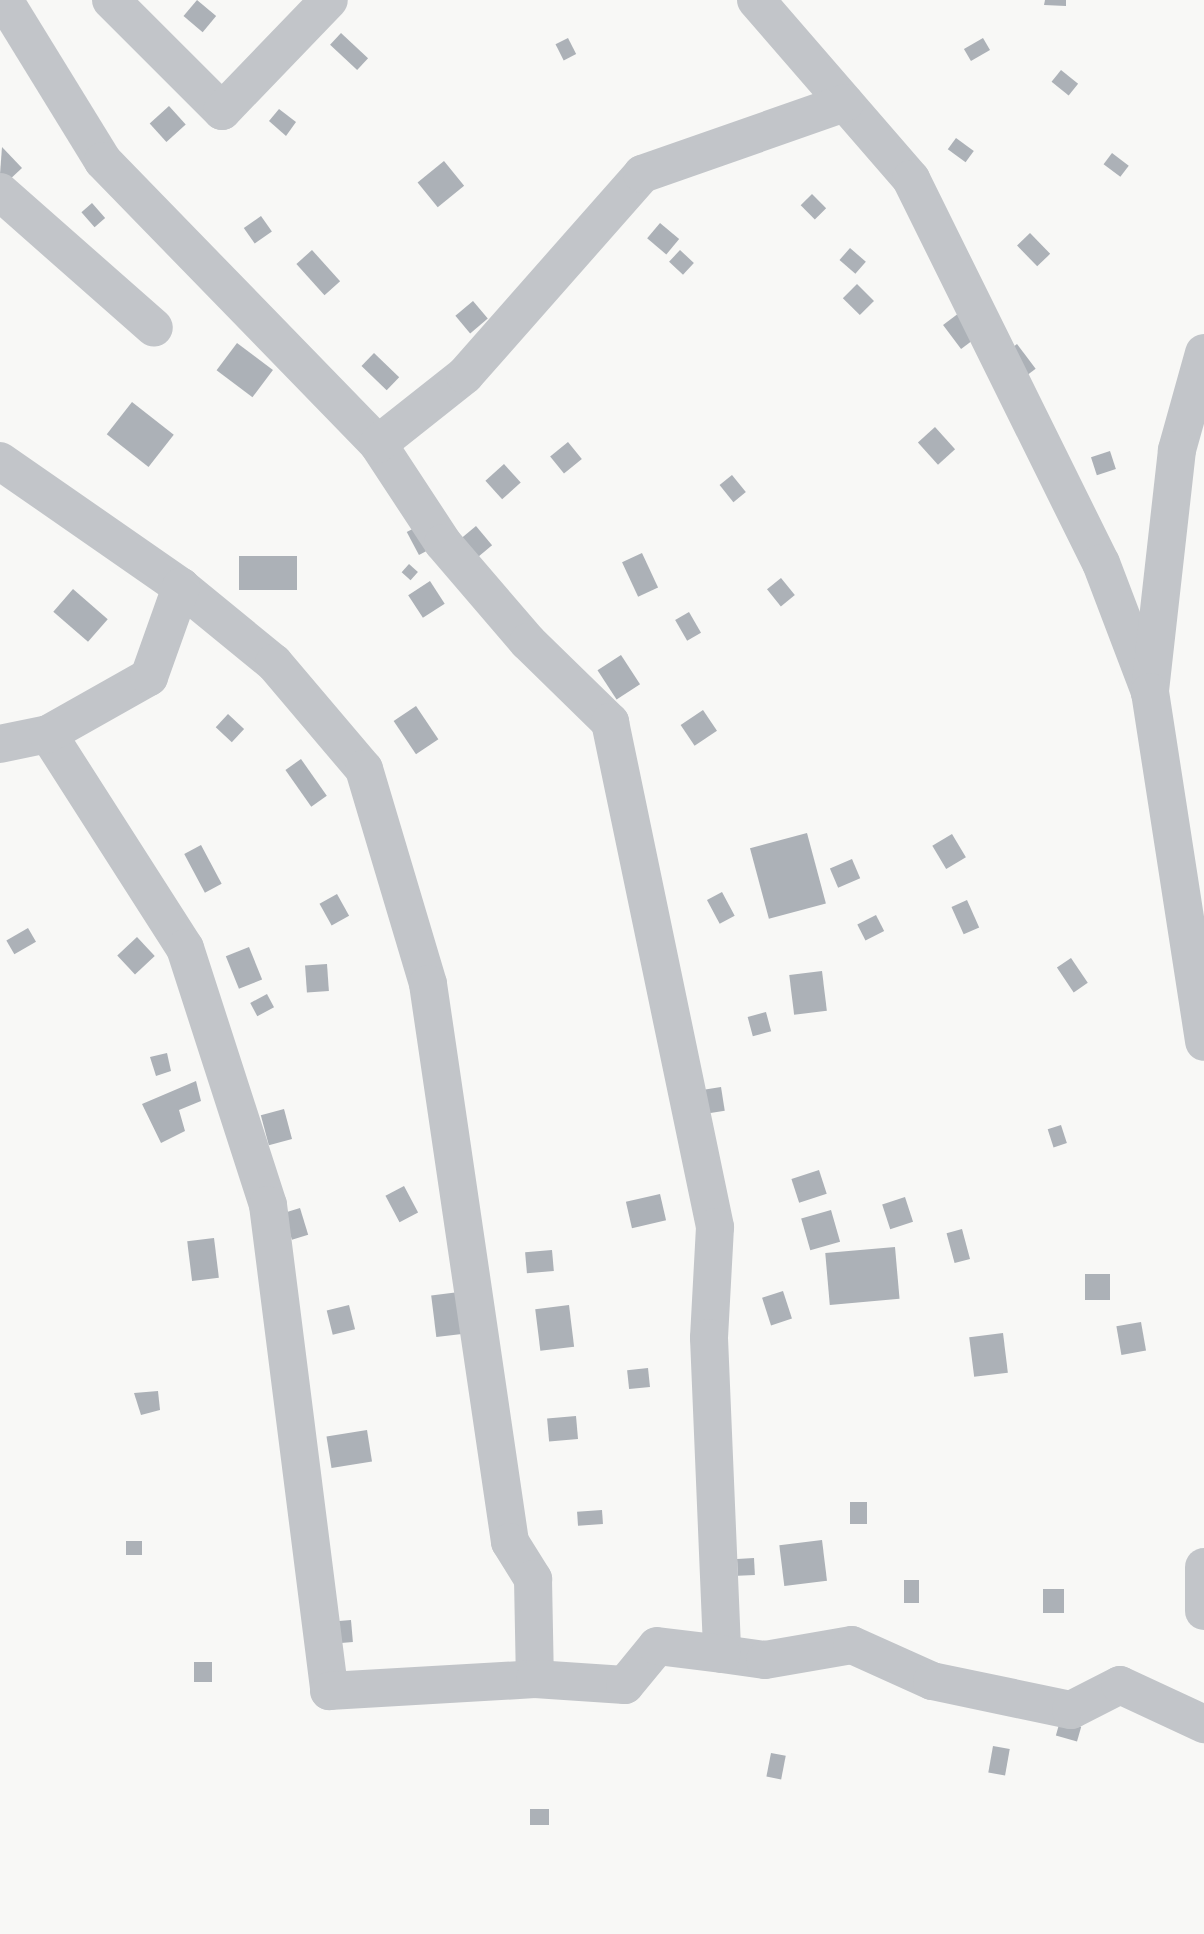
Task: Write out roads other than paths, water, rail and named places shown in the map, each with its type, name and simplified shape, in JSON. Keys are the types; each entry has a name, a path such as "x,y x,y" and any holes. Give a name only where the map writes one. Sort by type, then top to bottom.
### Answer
{"street":[{"path":"4,0 103,161 378,444 443,543 528,642 610,722 715,1227 709,1338 722,1654"},
{"path":"111,0 222,111 329,0"},
{"path":"756,0 911,179 1101,563 1150,692 1204,1042"},
{"path":"378,444 465,375 642,174 845,103"},
{"path":"0,192 154,328"},
{"path":"1150,692 1177,450 1204,353"},
{"path":"0,461 181,587 274,663 364,769 428,984 510,1542 533,1579 535,1679"},
{"path":"0,744 48,734 149,677 181,587"},
{"path":"48,734 185,948 268,1205 329,1691 535,1679 625,1685 657,1646 765,1660 852,1645 932,1681 1071,1710 1120,1685 1204,1724"},
{"path":"1204,1567 1204,1611"}]}
